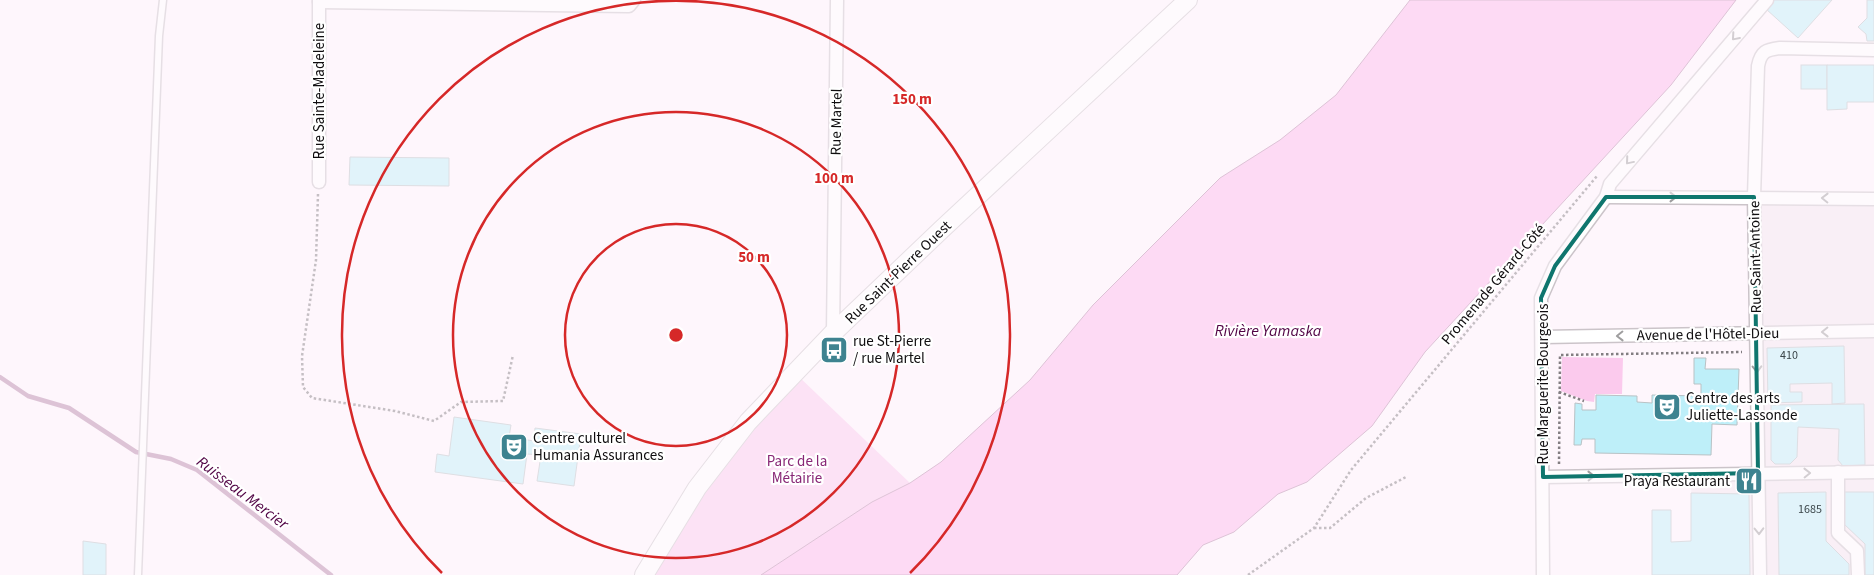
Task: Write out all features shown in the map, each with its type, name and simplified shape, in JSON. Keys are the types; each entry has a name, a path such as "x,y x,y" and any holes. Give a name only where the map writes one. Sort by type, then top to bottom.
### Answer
{"street":[{"path":"320,1 629,6 634,0"},
{"name":"Rue Martel","path":"833,333 837,0"},
{"name":"Rue Saint-Pierre Ouest","path":"644,575 697,488 748,422 833,333 1188,0"},
{"name":"Rue Marguerite Bourgeois","path":"1542,575 1543,337 1541,298 1555,266 1590,220 1606,196 1610,184 1767,0"},
{"name":"Rue Sainte-Madeleine","path":"319,182 320,1"},
{"name":"Rue Saint-Antoine","path":"1760,575 1754,197 1758,66 1760,58 1767,50 1780,48 1874,50"},
{"path":"1606,196 1874,199"},
{"name":"Avenue de l'Hôtel-Dieu","path":"1543,337 1874,331"},
{"path":"1838,472 1838,533 1857,550 1858,575"},
{"path":"1543,477 1874,472"}],"lane":[{"path":"138,575 159,36 163,0"}],"path":[{"name":"Promenade Gérard-Côté","path":"1248,575 1314,528 1351,470 1600,173"},
{"path":"319,182 316,260 302,356 303,387 312,398 394,411 434,421 461,402 503,401 513,355"},
{"path":"1559,476 1560,355 1756,352"},
{"path":"1559,392 1584,401"},
{"path":"1314,528 1330,528 1366,498 1406,477"}],"highlighted area":[{"path":"1606,197 1754,197 1758,473 1543,477 1541,298 1555,266"}],"shaded area":[{"path":"1754,197 1874,199 1874,575 1698,575 1690,474 1758,473"}],"green space":[{"path":"1562,357 1623,358 1622,394 1595,394 1594,402 1561,391"},
{"name":"Parc de la Métairie","path":"795,373 910,483 872,502 761,575 644,575 655,557"}],"water":[{"name":"Rivière Yamaska","path":"1410,0 1736,0 1671,85 1425,352 1372,426 1307,482 1278,494 1234,532 1203,545 1177,575 761,575 872,502 910,483 941,462 1030,380 1093,305 1220,178 1280,140 1336,95"}],"building":[{"path":"1774,0 1832,0 1798,38 1766,9"},
{"path":"1867,0 1874,0 1874,41 1867,41 1866,34 1858,27 1867,18"},
{"path":"1801,65 1827,65 1827,89 1801,89"},
{"path":"1827,65 1874,65 1874,102 1847,102 1847,109 1827,110"},
{"path":"350,157 449,158 449,186 349,185"},
{"path":"1844,346 1845,403 1832,404 1832,383 1790,384 1790,392 1802,392 1802,402 1768,403 1767,348"},
{"name":"Centre des arts Juliette-Lassonde","path":"1694,358 1706,358 1705,369 1739,369 1737,425 1712,424 1711,455 1595,453 1595,439 1582,439 1581,445 1574,445 1575,403 1582,404 1582,410 1596,410 1596,395 1637,396 1637,402 1652,403 1652,395 1701,396 1701,384 1694,384"},
{"path":"1864,404 1865,465 1843,466 1838,460 1839,429 1798,427 1797,457 1790,464 1775,464 1771,460 1771,405"},
{"name":"Centre culturel Humania Assurances","path":"454,417 511,425 509,437 534,441 535,428 581,434 574,486 537,481 541,455 527,454 523,484 435,472 437,454 449,456"},
{"path":"1826,492 1826,541 1849,564 1849,575 1779,575 1778,493"},
{"path":"1844,492 1874,492 1874,575 1865,575 1865,544 1844,524"},
{"path":"1691,493 1749,494 1750,575 1652,575 1652,510 1671,510 1671,542 1691,541"},
{"path":"83,541 106,544 106,575 83,575"}],"waterway":[{"name":"Ruisseau Mercier","path":"0,377 28,396 69,408 136,452 171,459 197,470 331,575"}],"place":[{"name":"rue St-Pierre / rue Martel","path":"834,350"},
{"name":"Centre des arts Juliette-Lassonde","path":"1667,407"},
{"name":"Centre culturel Humania Assurances","path":"514,447"},
{"name":"Praya Restaurant","path":"1749,481"}]}
